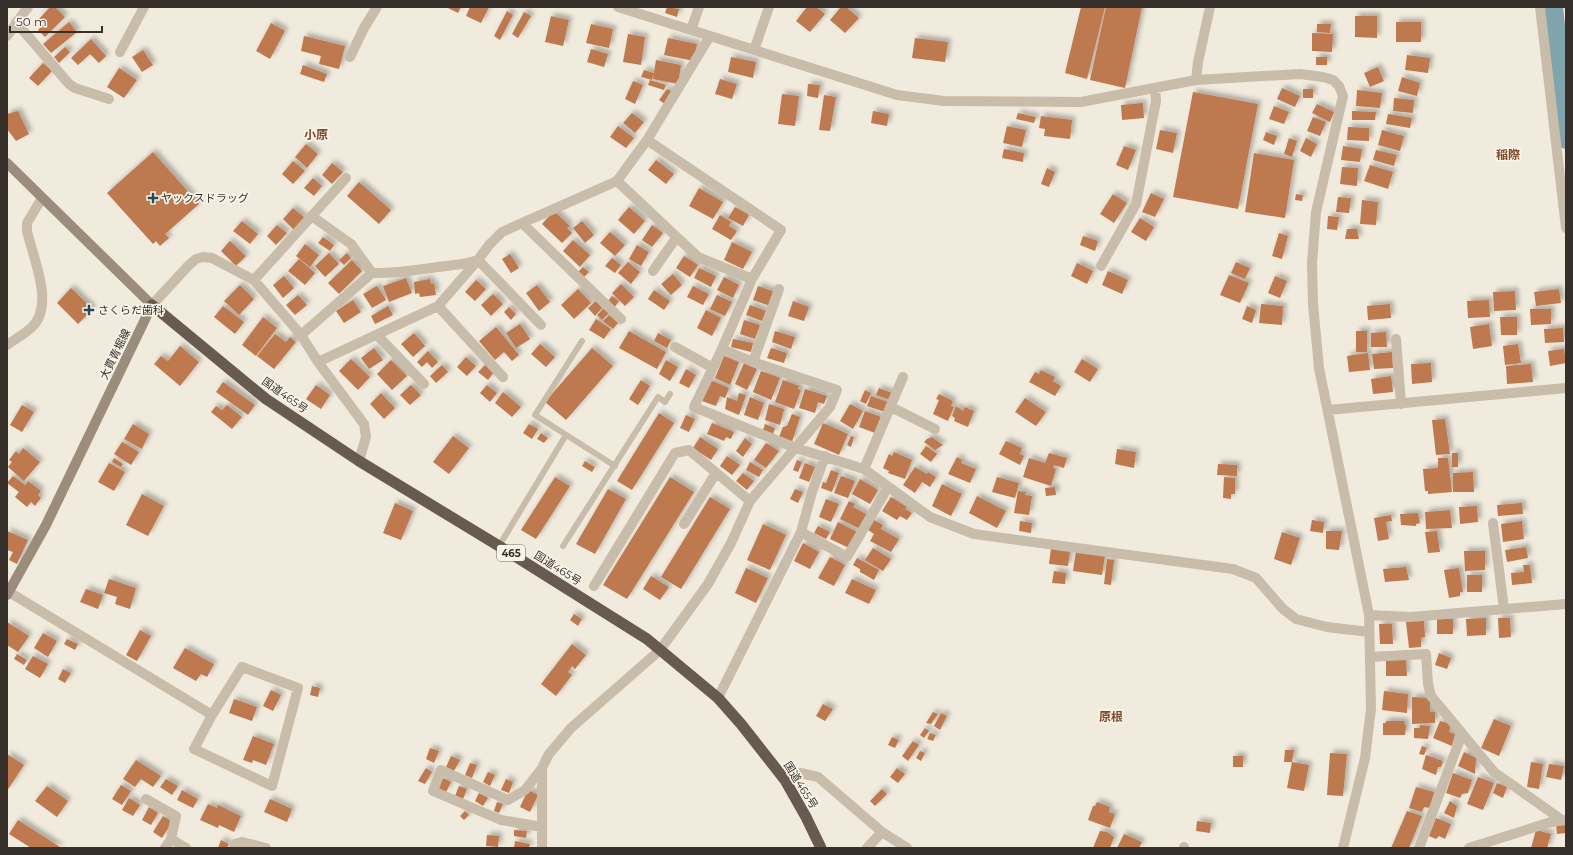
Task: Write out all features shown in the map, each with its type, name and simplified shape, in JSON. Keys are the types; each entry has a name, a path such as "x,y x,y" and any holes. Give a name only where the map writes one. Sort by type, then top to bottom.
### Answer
{"highway":[{"name":"国道465号","path":"152,306 266,398 360,461 647,639 718,698 750,734 785,780 821,848"}],"main road":[{"path":"7,163 152,306"},
{"name":"大貫青堀線","path":"8,593 46,525 152,306"}],"street":[{"path":"7,36 28,7"},
{"path":"120,52 144,7"},
{"path":"350,57 364,28 377,7"},
{"path":"618,7 897,95 944,101 1081,102 1196,80 1300,74 1323,76 1333,80 1339,86 1343,96 1316,212 1312,263 1313,304 1318,354 1368,615 1371,709 1365,758 1343,848"},
{"path":"690,30 699,7"},
{"path":"754,50 769,7"},
{"path":"1196,80 1198,62 1210,7"},
{"path":"1540,7 1566,228"},
{"path":"16,22 70,84 75,88 109,99"},
{"path":"318,362 378,336 438,306 489,245 502,232 617,181 647,140 710,36"},
{"path":"1101,266 1136,204 1156,101 1155,88"},
{"path":"647,140 781,230 752,279 722,349 694,407 796,448 864,469 930,517 974,534 1233,569 1256,578 1283,609 1296,619 1327,627 1369,632"},
{"path":"254,280 346,178"},
{"path":"617,181 698,257 752,279"},
{"path":"7,345 33,326 42,310 42,290 30,243 27,223 42,198"},
{"path":"313,216 351,244 372,273"},
{"path":"522,223 622,319"},
{"path":"653,271 676,238"},
{"path":"152,306 196,258 212,258 254,280 301,335 318,362 364,424 366,437 360,461"},
{"path":"301,335 372,273 409,272 439,266 462,266 478,260"},
{"path":"478,260 541,324"},
{"path":"753,362 779,289"},
{"path":"438,306 503,377"},
{"path":"378,336 424,384"},
{"path":"1396,340 1401,404"},
{"path":"675,347 713,368"},
{"path":"542,827 501,820 433,791 442,770 508,800 525,790 542,768 548,754 570,728 660,650 708,584 731,543 750,501 830,407 837,390 753,362 722,349"},
{"path":"864,469 903,377"},
{"path":"1328,410 1566,388"},
{"path":"891,406 935,430"},
{"path":"594,586 675,453 688,450 750,501"},
{"path":"718,698 801,532 812,492 825,456"},
{"path":"684,524 716,473"},
{"path":"801,532 847,557 888,487"},
{"path":"1493,523 1504,609"},
{"path":"8,593 212,715"},
{"path":"1368,615 1410,617 1566,604"},
{"path":"1370,657 1426,654 1428,684 1431,696 1462,734 1494,772 1564,820"},
{"path":"242,667 298,688 272,786 194,749 212,715 242,667"},
{"path":"1419,848 1462,734"},
{"path":"542,768 542,848"},
{"path":"785,780 800,773 818,777 882,832 908,848"},
{"path":"146,799 176,816 171,839 165,848"},
{"path":"1469,848 1551,822 1564,820"},
{"path":"867,848 882,832"},
{"path":"171,839 186,848"},
{"path":"234,848 235,844 242,842 266,848"}],"lane":[{"path":"582,341 535,415 615,466"},
{"path":"563,546 658,397 665,402 670,394"},
{"path":"499,546 566,435"}],"building":[{"path":"50,7 55,7 65,17 45,37 38,30 44,24 39,19"},
{"path":"446,7 461,7 458,13"},
{"path":"470,7 489,7 481,23 466,16"},
{"path":"667,7 679,9 677,17 665,13"},
{"path":"807,7 816,7 825,14 810,32 796,21"},
{"path":"841,7 846,7 859,18 845,33 830,20"},
{"path":"1081,7 1105,7 1087,79 1065,73"},
{"path":"1106,7 1142,7 1125,88 1090,80"},
{"path":"507,11 513,15 500,40 494,36"},
{"path":"524,12 531,16 518,38 512,34"},
{"path":"551,16 569,20 563,46 545,42"},
{"path":"1355,16 1377,16 1377,38 1355,37"},
{"path":"69,22 77,32 51,53 43,44"},
{"path":"1396,22 1421,22 1421,42 1396,42"},
{"path":"271,23 285,31 270,59 256,51"},
{"path":"591,24 613,29 609,48 586,43"},
{"path":"1317,24 1331,24 1330,33 1317,32"},
{"path":"1312,33 1333,34 1332,52 1312,51"},
{"path":"628,34 645,37 641,65 623,62"},
{"path":"304,36 345,46 339,69 319,64 321,56 301,51"},
{"path":"668,38 697,44 694,61 664,55"},
{"path":"915,38 948,42 945,62 912,58"},
{"path":"91,39 106,56 99,63 90,54 78,65 71,58"},
{"path":"65,47 70,52 59,63 54,57"},
{"path":"591,49 608,54 604,67 587,62"},
{"path":"143,50 153,65 142,72 132,57"},
{"path":"1407,55 1430,58 1428,73 1405,70"},
{"path":"731,57 756,62 753,78 728,72"},
{"path":"1316,57 1327,57 1327,65 1316,65"},
{"path":"656,60 681,65 678,84 653,79"},
{"path":"43,63 52,71 38,86 29,78"},
{"path":"303,65 327,74 324,82 300,74"},
{"path":"1378,67 1384,81 1370,87 1364,73"},
{"path":"119,68 137,80 124,98 107,87"},
{"path":"644,70 654,73 652,80 641,77"},
{"path":"1402,77 1420,83 1417,96 1398,91"},
{"path":"720,79 737,84 732,99 715,94"},
{"path":"650,80 666,85 664,90 648,85"},
{"path":"633,81 643,85 635,104 625,99"},
{"path":"808,84 820,85 818,98 807,96"},
{"path":"1282,88 1300,96 1295,107 1277,99"},
{"path":"667,89 673,92 665,104 659,100"},
{"path":"1303,89 1313,89 1313,98 1303,98"},
{"path":"1357,90 1382,93 1380,108 1356,106"},
{"path":"1193,92 1258,104 1238,209 1173,197"},
{"path":"782,94 799,96 795,126 778,124"},
{"path":"824,95 836,97 830,131 819,130"},
{"path":"1394,98 1414,100 1413,113 1393,111"},
{"path":"1143,103 1144,118 1122,120 1121,105"},
{"path":"1317,104 1334,112 1330,122 1312,113"},
{"path":"1274,106 1289,112 1284,124 1269,119"},
{"path":"18,111 29,134 16,141 7,129 7,114"},
{"path":"873,111 889,114 887,126 871,123"},
{"path":"1352,111 1376,112 1375,120 1352,120"},
{"path":"632,113 644,122 635,133 623,123"},
{"path":"1018,113 1036,117 1034,123 1016,119"},
{"path":"1388,114 1412,118 1410,128 1386,124"},
{"path":"1041,116 1072,120 1070,139 1044,136 1045,129 1039,128"},
{"path":"1313,117 1326,122 1320,136 1307,131"},
{"path":"618,126 634,138 626,148 610,137"},
{"path":"1007,126 1026,130 1022,147 1003,143"},
{"path":"1348,127 1369,128 1369,141 1347,140"},
{"path":"1160,130 1177,133 1173,153 1156,149"},
{"path":"1382,130 1404,136 1400,151 1378,145"},
{"path":"1266,132 1277,136 1274,145 1263,140"},
{"path":"1289,138 1297,141 1292,157 1284,154"},
{"path":"1306,138 1317,144 1311,157 1300,151"},
{"path":"306,144 318,154 307,168 295,157"},
{"path":"1124,146 1136,150 1128,170 1116,165"},
{"path":"1343,146 1362,149 1360,162 1341,160"},
{"path":"1004,149 1024,153 1023,162 1002,158"},
{"path":"1376,150 1397,155 1394,166 1373,160"},
{"name":"ヤックスドラッグ","path":"153,152 199,204 165,234 169,238 160,246 156,241 153,244 107,193"},
{"path":"1254,153 1294,160 1285,218 1245,212"},
{"path":"656,160 674,174 666,184 648,170"},
{"path":"293,161 305,171 293,184 282,174"},
{"path":"332,163 343,172 332,184 322,175"},
{"path":"1370,165 1393,172 1388,189 1364,181"},
{"path":"1342,167 1358,168 1357,186 1340,184"},
{"path":"1047,168 1055,172 1049,187 1041,184"},
{"path":"313,178 322,186 314,196 304,188"},
{"path":"359,182 391,210 379,224 347,196"},
{"path":"699,188 723,202 713,219 689,206"},
{"path":"1151,193 1164,199 1155,217 1142,212"},
{"path":"1113,194 1127,203 1114,223 1100,214"},
{"path":"1296,194 1303,195 1302,201 1295,200"},
{"path":"1338,197 1351,198 1349,213 1336,212"},
{"path":"1362,200 1378,202 1376,225 1360,224"},
{"path":"629,207 645,221 634,234 618,220"},
{"path":"735,207 749,215 743,226 728,218"},
{"path":"293,208 305,218 294,230 283,219"},
{"path":"554,211 570,226 567,228 572,233 562,243 542,224"},
{"path":"720,215 731,222 729,226 737,231 731,240 712,229"},
{"path":"1328,216 1339,217 1337,230 1327,229"},
{"path":"1140,218 1154,227 1146,241 1131,232"},
{"path":"242,221 258,234 250,244 233,231"},
{"path":"582,221 594,235 585,243 573,228"},
{"path":"277,225 287,233 276,245 267,236"},
{"path":"652,225 663,233 652,247 642,240"},
{"path":"1347,229 1357,229 1359,239 1345,239"},
{"path":"610,232 625,245 615,256 600,243"},
{"path":"1279,233 1288,236 1282,259 1272,256"},
{"path":"1083,236 1098,241 1095,251 1080,245"},
{"path":"323,237 334,245 330,251 318,243"},
{"path":"573,240 590,255 580,267 563,251"},
{"path":"230,241 246,256 236,266 221,251"},
{"path":"732,242 752,252 743,269 724,260"},
{"path":"305,244 319,255 310,267 296,256"},
{"path":"637,245 649,252 641,266 629,259"},
{"path":"329,253 339,264 325,277 315,266"},
{"path":"347,253 351,258 344,265 339,260"},
{"path":"510,254 519,268 511,273 502,259"},
{"path":"684,256 698,265 690,277 676,268"},
{"path":"612,258 621,265 615,273 605,266"},
{"path":"299,259 315,273 305,285 288,271"},
{"path":"352,260 362,271 339,294 328,283"},
{"path":"628,262 640,272 631,284 618,273"},
{"path":"1236,262 1250,268 1245,279 1231,273"},
{"path":"1077,263 1093,271 1087,284 1071,276"},
{"path":"583,267 589,272 583,278 577,273"},
{"path":"699,268 716,276 711,287 694,278"},
{"path":"1108,271 1128,280 1122,294 1102,285"},
{"path":"673,274 682,285 671,295 661,284"},
{"path":"1229,275 1249,283 1240,303 1220,295"},
{"path":"284,276 294,288 283,298 273,285"},
{"path":"1275,276 1287,281 1280,298 1268,293"},
{"path":"724,277 739,285 733,298 717,290"},
{"path":"406,278 412,293 389,302 383,286"},
{"path":"430,279 431,284 434,283 436,295 420,297 419,293 415,294 414,282"},
{"path":"476,280 486,289 475,301 465,292"},
{"path":"621,284 634,297 625,306 612,293"},
{"path":"240,285 254,299 239,315 224,301"},
{"path":"537,285 550,302 539,311 526,293"},
{"path":"377,286 386,300 372,308 363,294"},
{"path":"693,286 709,294 703,305 687,297"},
{"path":"758,286 775,292 770,306 753,300"},
{"path":"71,288 93,309 78,324 57,303"},
{"path":"578,289 591,303 574,319 561,305"},
{"path":"1559,289 1561,303 1536,306 1534,292"},
{"path":"654,290 670,301 664,310 648,299"},
{"path":"1515,291 1516,310 1494,311 1493,292"},
{"path":"493,294 503,304 491,316 481,305"},
{"path":"298,295 307,305 295,315 286,305"},
{"path":"717,295 732,302 725,316 710,309"},
{"path":"612,296 619,301 614,308 607,302"},
{"path":"353,300 361,312 344,323 336,311"},
{"path":"1489,300 1490,317 1468,318 1467,301"},
{"path":"596,301 602,308 595,316 588,308"},
{"path":"793,301 809,307 804,321 788,316"},
{"path":"1261,304 1283,306 1282,325 1259,323"},
{"path":"1390,304 1391,318 1368,320 1367,306"},
{"path":"750,305 766,311 762,321 746,315"},
{"path":"223,306 244,322 235,334 214,317"},
{"path":"388,306 393,315 375,324 371,316"},
{"path":"1247,306 1256,310 1252,323 1242,319"},
{"path":"509,307 516,314 511,320 504,312"},
{"path":"604,308 609,313 602,320 597,315"},
{"path":"1530,309 1551,309 1551,324 1531,325"},
{"path":"706,310 721,318 712,336 697,328"},
{"path":"609,315 618,323 613,329 603,321"},
{"path":"263,317 277,328 256,356 242,345"},
{"path":"1500,317 1517,317 1517,335 1501,335"},
{"path":"596,319 611,329 604,339 589,330"},
{"path":"744,320 760,325 755,339 740,334"},
{"path":"520,324 530,339 516,348 506,333"},
{"path":"1489,324 1492,346 1473,349 1470,327"},
{"path":"496,327 519,355 512,361 504,352 495,360 479,341"},
{"path":"1563,328 1564,342 1545,343 1544,329"},
{"path":"629,331 666,352 657,369 619,348"},
{"path":"775,331 795,337 791,349 772,342"},
{"path":"1356,331 1367,331 1367,352 1356,352"},
{"path":"1386,332 1387,347 1371,347 1371,333"},
{"path":"414,333 425,346 413,357 401,344"},
{"path":"658,333 671,340 667,348 654,341"},
{"path":"275,334 286,342 290,337 296,342 274,369 257,356"},
{"path":"733,339 753,343 751,352 731,347"},
{"path":"540,344 555,357 546,367 531,354"},
{"path":"1518,344 1521,363 1505,365 1503,346"},
{"path":"180,346 199,362 180,386 154,364 161,356 168,361"},
{"path":"374,348 383,360 369,369 361,358"},
{"path":"592,348 613,366 566,420 545,402"},
{"path":"771,348 787,353 784,363 767,358"},
{"path":"1564,349 1566,363 1550,366 1548,351"},
{"path":"428,351 438,362 432,368 427,362 422,367 417,362"},
{"path":"1392,352 1393,368 1374,369 1372,354"},
{"path":"1368,353 1370,370 1349,372 1347,356"},
{"path":"724,356 739,362 730,385 715,378"},
{"path":"466,357 476,366 467,376 457,367"},
{"path":"351,359 370,377 358,390 339,371"},
{"path":"1082,359 1098,369 1090,382 1074,372"},
{"path":"391,360 407,376 392,390 377,374"},
{"path":"666,360 678,367 670,381 659,374"},
{"path":"744,363 757,369 747,390 735,384"},
{"path":"1431,363 1432,382 1412,384 1411,364"},
{"path":"1531,364 1533,382 1507,384 1506,366"},
{"path":"442,365 448,372 436,383 430,376"},
{"path":"485,365 494,372 488,380 478,372"},
{"path":"686,369 696,375 689,388 679,383"},
{"path":"1041,370 1055,377 1053,381 1061,386 1055,396 1029,382 1035,372 1039,374"},
{"path":"761,371 780,378 771,400 753,392"},
{"path":"1391,376 1393,392 1373,394 1371,379"},
{"path":"641,380 650,386 638,405 629,399"},
{"path":"710,380 729,388 725,398 720,396 716,406 702,401"},
{"path":"783,380 799,386 798,389 801,390 794,409 775,402"},
{"path":"223,382 255,405 248,415 216,392"},
{"path":"316,385 330,395 321,409 306,399"},
{"path":"411,385 421,395 410,405 400,395"},
{"path":"487,385 497,393 490,402 480,393"},
{"path":"879,388 892,393 890,400 876,395"},
{"path":"805,389 827,396 824,404 818,402 815,413 799,408"},
{"path":"865,390 871,393 866,404 860,401"},
{"path":"503,392 521,407 512,417 495,403"},
{"path":"381,393 395,408 384,419 370,404"},
{"path":"739,393 746,395 739,415 725,409 727,397 737,401"},
{"path":"939,394 953,401 951,406 954,407 948,421 933,414 939,400 936,399"},
{"path":"871,396 888,402 885,412 867,406"},
{"path":"750,397 764,403 758,420 744,415"},
{"path":"1025,398 1046,412 1036,426 1015,412"},
{"path":"769,404 784,409 780,425 765,420"},
{"path":"850,404 863,411 853,429 840,421"},
{"path":"22,405 34,412 22,432 10,425"},
{"path":"227,405 242,417 232,429 211,412 216,406 222,410"},
{"path":"956,406 963,411 965,407 974,411 968,427 954,421 955,418 952,416"},
{"path":"865,411 881,417 875,433 859,427"},
{"path":"659,413 674,423 632,490 617,481"},
{"path":"792,414 800,417 792,442 779,437 783,427 787,426"},
{"path":"686,415 695,419 689,432 680,428"},
{"path":"1445,419 1450,454 1436,455 1432,420"},
{"path":"712,423 734,432 731,439 726,437 724,441 707,434"},
{"path":"823,423 848,434 839,455 814,444"},
{"path":"133,424 149,434 142,449 124,439"},
{"path":"529,424 538,429 532,439 523,433"},
{"path":"765,424 775,428 773,434 763,430"},
{"path":"541,433 548,438 544,443 537,439"},
{"path":"453,436 469,448 449,474 433,462"},
{"path":"851,436 854,437 851,447 847,445"},
{"path":"700,437 718,449 711,460 693,448"},
{"path":"932,437 943,445 935,450 924,442"},
{"path":"745,438 752,444 743,457 736,451"},
{"path":"1006,441 1022,448 1020,454 1024,456 1020,465 999,454"},
{"path":"122,442 139,452 131,465 114,454"},
{"path":"766,443 779,451 766,468 754,460"},
{"path":"926,446 937,454 931,462 920,454"},
{"path":"23,448 40,462 24,481 8,467 12,462 9,460 16,451 19,454"},
{"path":"1117,449 1136,452 1134,468 1115,464"},
{"path":"894,452 912,460 905,479 888,473 889,471 883,468 889,454 892,456"},
{"path":"1049,453 1067,458 1064,468 1054,465 1053,468 1056,469 1051,486 1023,477 1029,458 1045,463"},
{"path":"1452,453 1458,453 1458,467 1452,467"},
{"path":"727,456 740,465 732,475 720,466"},
{"path":"957,457 962,460 961,463 976,469 970,483 948,474"},
{"path":"114,458 123,464 121,467 112,462"},
{"path":"1438,458 1448,458 1452,492 1428,494 1428,491 1425,491 1423,469 1438,468"},
{"path":"797,460 802,462 798,472 793,470"},
{"path":"585,461 595,467 592,472 582,466"},
{"path":"750,462 763,470 759,477 746,470"},
{"path":"109,463 125,472 114,491 98,482"},
{"path":"805,463 815,467 809,482 799,478"},
{"path":"1218,464 1237,465 1237,476 1217,475"},
{"path":"915,467 927,474 915,493 903,485"},
{"path":"831,470 839,473 832,492 821,488 823,482 826,483"},
{"path":"928,472 936,477 930,487 922,482"},
{"path":"1473,472 1474,492 1453,492 1453,473"},
{"path":"743,473 754,481 747,490 736,481"},
{"path":"13,476 25,485 28,481 41,491 38,495 41,498 35,506 31,502 27,507 15,497 19,492 7,483"},
{"path":"841,476 855,481 848,498 834,493"},
{"path":"555,477 570,486 536,539 521,530"},
{"path":"670,477 694,492 627,599 603,585"},
{"path":"997,477 1019,483 1015,498 992,492"},
{"path":"1224,477 1235,478 1235,494 1231,494 1231,499 1223,498"},
{"path":"860,479 878,490 870,504 852,494"},
{"path":"942,484 962,494 951,516 932,506"},
{"path":"1055,487 1056,495 1046,496 1045,488"},
{"path":"608,489 626,499 595,554 576,544"},
{"path":"795,489 803,492 798,503 790,499"},
{"path":"1018,491 1026,492 1025,495 1032,496 1029,515 1014,513"},
{"path":"142,494 164,506 148,536 126,525"},
{"path":"977,496 1006,511 997,528 969,513"},
{"path":"710,497 730,509 681,589 661,577"},
{"path":"891,497 907,507 905,509 912,513 907,520 900,516 897,520 882,511"},
{"path":"826,499 839,504 831,522 819,517"},
{"path":"849,501 855,504 853,507 868,515 860,529 840,519"},
{"path":"395,503 413,511 401,540 383,533"},
{"path":"1522,503 1523,514 1498,516 1497,505"},
{"path":"1477,506 1478,522 1460,524 1459,507"},
{"path":"1450,510 1452,528 1426,529 1425,512"},
{"path":"1418,513 1420,523 1416,524 1416,526 1401,525 1400,514"},
{"path":"1391,515 1392,521 1386,522 1389,539 1378,541 1374,518"},
{"path":"874,520 883,525 881,529 899,539 891,552 870,541 874,534 868,530"},
{"path":"1312,520 1324,522 1323,533 1310,531"},
{"path":"1020,521 1032,523 1031,533 1019,531"},
{"path":"1522,521 1524,539 1503,542 1501,524"},
{"path":"838,522 857,532 849,548 830,539"},
{"path":"763,524 786,535 770,570 747,560"},
{"path":"818,526 830,532 826,539 814,533"},
{"path":"7,531 28,540 17,564 9,560 13,552 7,550"},
{"path":"1326,531 1342,531 1339,550 1326,549"},
{"path":"1437,531 1440,552 1428,553 1425,532"},
{"path":"1282,532 1300,538 1291,565 1274,559"},
{"path":"803,543 819,552 810,569 794,561"},
{"path":"1526,547 1528,558 1507,562 1505,550"},
{"path":"873,548 891,559 883,571 865,560"},
{"path":"1051,548 1070,551 1068,566 1049,564"},
{"path":"1076,551 1105,555 1102,575 1073,571"},
{"path":"1464,551 1485,551 1485,570 1465,571"},
{"path":"830,557 845,565 834,586 818,578"},
{"path":"857,558 879,570 874,580 860,572 860,569 853,565"},
{"path":"1107,559 1114,560 1111,585 1104,584"},
{"path":"1523,565 1530,565 1532,583 1512,585 1511,573 1524,572"},
{"path":"1406,567 1409,580 1385,582 1383,569"},
{"path":"746,568 768,578 756,603 735,593"},
{"path":"1459,568 1463,592 1460,592 1460,596 1449,598 1444,570"},
{"path":"1054,571 1066,573 1065,584 1052,583"},
{"path":"1467,575 1482,575 1482,592 1467,592"},
{"path":"651,576 669,587 660,600 643,589"},
{"path":"109,579 136,588 130,609 115,604 117,597 104,593"},
{"path":"852,579 876,590 869,604 845,593"},
{"path":"86,589 103,595 98,609 80,602"},
{"path":"574,614 582,619 578,626 570,620"},
{"path":"1486,618 1486,635 1467,636 1466,619"},
{"path":"1498,618 1510,618 1511,637 1499,638"},
{"path":"1437,619 1453,619 1453,634 1437,634"},
{"path":"1417,620 1424,621 1425,637 1421,638 1421,647 1409,648 1406,622"},
{"path":"7,622 29,636 18,652 7,645"},
{"path":"1379,624 1392,624 1393,644 1380,644"},
{"path":"140,630 151,636 137,661 126,655"},
{"path":"43,633 57,641 48,657 34,648"},
{"path":"67,639 78,644 75,650 64,644"},
{"path":"572,644 586,655 575,669 572,666 568,672 572,675 556,696 541,684"},
{"path":"185,648 214,664 207,677 201,674 196,681 173,668"},
{"path":"1439,653 1451,658 1447,669 1435,665"},
{"path":"17,654 27,660 24,665 14,659"},
{"path":"33,656 48,664 40,678 25,669"},
{"path":"1386,660 1406,660 1407,676 1386,676"},
{"path":"63,669 71,673 65,683 58,679"},
{"path":"312,686 320,688 318,697 310,695"},
{"path":"271,690 281,695 273,711 263,706"},
{"path":"1384,691 1408,694 1407,713 1382,710"},
{"path":"1412,697 1430,698 1430,712 1435,712 1435,723 1412,724"},
{"path":"234,699 257,707 252,721 229,713"},
{"path":"823,704 833,709 825,721 816,716"},
{"path":"933,712 938,714 931,724 926,723"},
{"path":"941,713 947,716 940,730 934,726"},
{"path":"1494,719 1511,726 1499,756 1481,748"},
{"path":"1386,721 1404,721 1406,726 1405,735 1383,735 1383,723 1386,723"},
{"path":"1440,721 1451,724 1449,732 1455,734 1452,746 1433,738"},
{"path":"1420,725 1430,726 1428,739 1414,738 1414,728 1420,728"},
{"path":"925,728 929,731 924,738 920,735"},
{"path":"930,733 936,735 933,741 927,739"},
{"path":"253,736 274,744 266,765 253,760 252,763 243,760"},
{"path":"892,737 899,740 895,748 888,745"},
{"path":"913,741 919,745 908,761 902,756"},
{"path":"1422,746 1427,748 1424,755 1419,754"},
{"path":"430,748 439,751 434,763 426,759"},
{"path":"1285,750 1294,750 1292,762 1284,762"},
{"path":"920,751 925,753 921,761 916,758"},
{"path":"1464,752 1476,758 1475,774 1458,766"},
{"path":"1330,753 1347,754 1343,796 1327,795"},
{"path":"7,754 24,765 7,791"},
{"path":"1426,755 1443,761 1441,767 1438,767 1436,775 1422,769"},
{"path":"451,756 460,760 454,771 446,767"},
{"path":"1233,756 1243,756 1243,767 1233,767"},
{"path":"136,760 161,776 153,787 141,779 135,787 123,779"},
{"path":"1292,762 1309,765 1304,791 1287,788"},
{"path":"1531,762 1543,764 1539,789 1527,787"},
{"path":"470,763 477,765 472,778 465,775"},
{"path":"1549,764 1564,766 1561,780 1546,777"},
{"path":"426,768 432,772 425,784 418,781"},
{"path":"897,768 905,774 898,783 890,777"},
{"path":"488,772 495,775 490,786 483,782"},
{"path":"1453,773 1472,780 1468,793 1462,794 1460,798 1446,793"},
{"path":"1478,777 1494,783 1483,810 1467,804"},
{"path":"443,778 451,782 446,792 438,788"},
{"path":"166,779 178,786 172,795 160,787"},
{"path":"506,779 513,782 509,793 501,790"},
{"path":"1497,783 1507,787 1503,798 1493,793"},
{"path":"121,785 131,791 122,805 112,799"},
{"path":"47,786 68,801 57,817 35,801"},
{"path":"459,786 467,789 463,799 455,796"},
{"path":"1416,787 1434,792 1430,808 1424,807 1422,812 1409,808"},
{"path":"882,789 887,794 875,806 870,801"},
{"path":"182,790 198,799 193,808 177,800"},
{"path":"528,790 538,795 530,812 520,807"},
{"path":"479,793 488,798 483,806 475,801"},
{"path":"129,798 140,805 133,816 122,810"},
{"path":"270,799 292,809 287,822 264,812"},
{"path":"1450,801 1457,806 1454,818 1444,813"},
{"path":"497,802 503,804 499,813 494,811"},
{"path":"1097,802 1110,807 1109,812 1115,814 1110,828 1088,820 1093,806 1095,806"},
{"path":"208,804 217,808 218,805 241,816 234,832 219,825 218,828 200,820"},
{"path":"149,807 158,813 151,825 142,820"},
{"path":"465,811 469,815 464,820 460,816"},
{"path":"1407,811 1422,816 1409,848 1391,848"},
{"path":"163,816 172,822 162,838 153,832"},
{"path":"1436,818 1451,824 1445,839 1439,836 1436,839 1429,836"},
{"path":"18,820 60,847 31,848 9,834"},
{"path":"1197,821 1211,823 1210,833 1196,831"},
{"path":"1556,825 1566,825 1566,833 1557,834"},
{"path":"514,830 527,831 526,838 514,836"},
{"path":"1536,830 1551,834 1547,848 1531,848"},
{"path":"1100,831 1107,832 1114,837 1110,848 1093,848"},
{"path":"1124,834 1142,842 1139,848 1117,848"},
{"path":"487,835 499,836 498,847 486,846"},
{"path":"221,840 229,844 227,848 218,848"},
{"path":"515,841 530,844 529,848 514,848"}],"waterway":[{"path":"1552,7 1566,138"}],"place":[{"name":"ヤックスドラッグ","path":"153,198"},
{"name":"さくらだ歯科","path":"89,310"}],"district":[{"name":"小原","path":"316,135"},
{"name":"稲際","path":"1508,155"},
{"name":"原根","path":"1111,717"}]}
